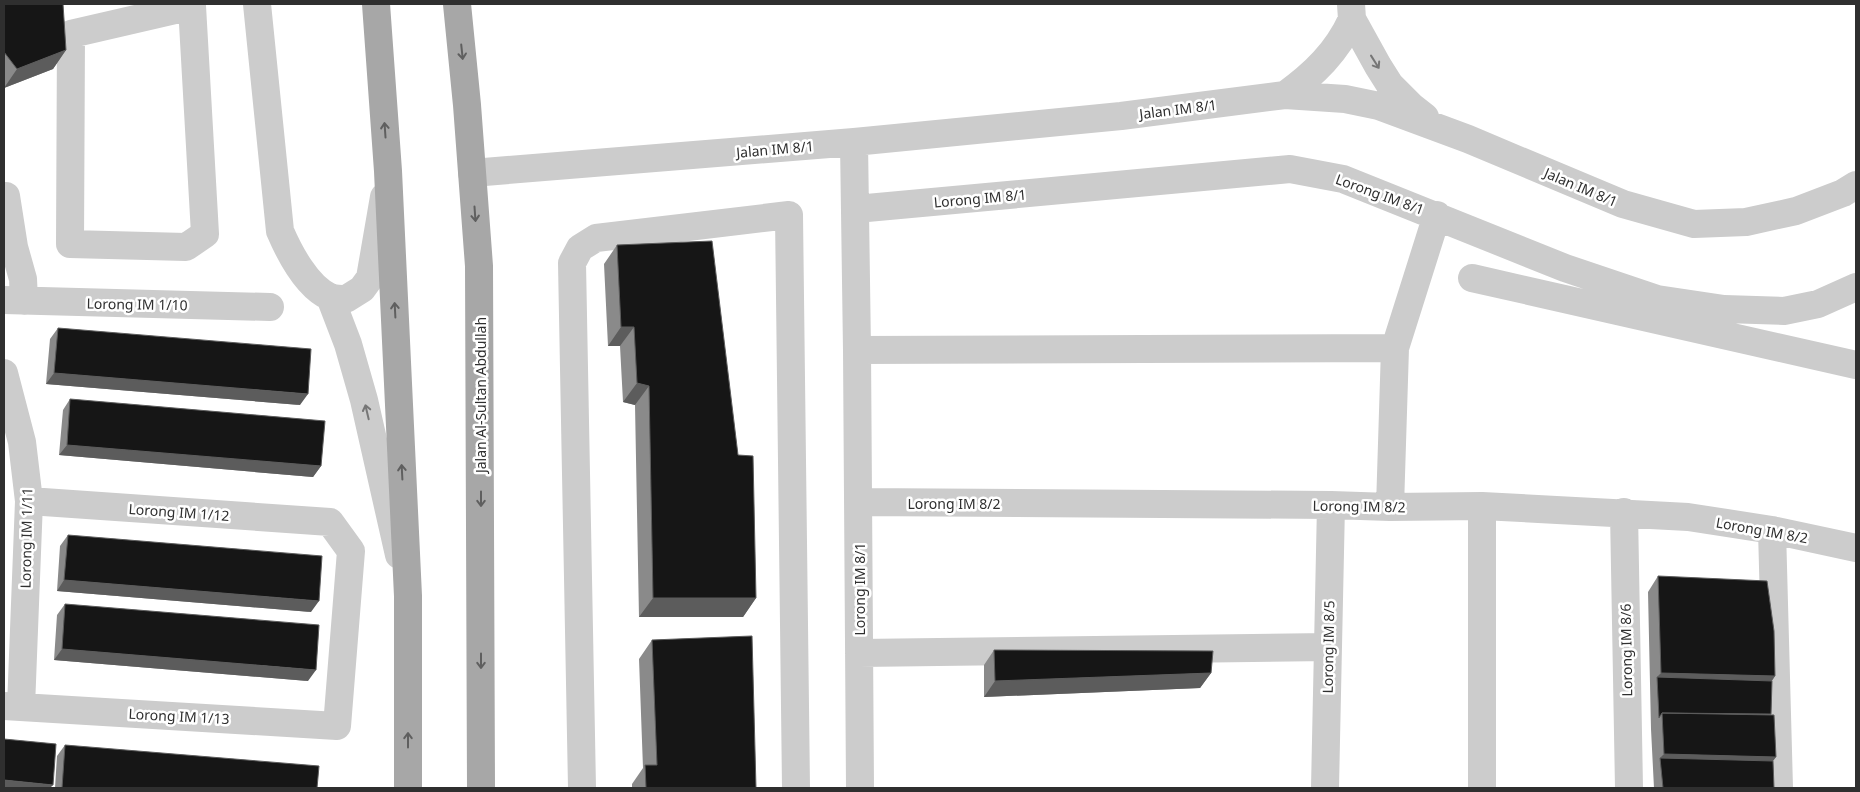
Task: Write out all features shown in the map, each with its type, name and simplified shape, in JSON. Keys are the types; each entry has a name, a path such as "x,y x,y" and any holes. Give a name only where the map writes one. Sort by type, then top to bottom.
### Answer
{"main road":[{"path":"376,4 388,171 408,596 408,788"},
{"name":"Jalan Al-Sultan Abdullah","path":"457,4 480,266 481,788"}],"street":[{"path":"257,4 280,230 290,253 311,282 330,297 348,344 364,400 408,596"},
{"path":"192,5 205,234 186,247 70,244 71,34 192,5"},
{"path":"1285,95 1308,78 1340,42 1351,11"},
{"path":"1351,11 1366,47 1390,84 1411,106 1446,131"},
{"name":"Jalan IM 8/1","path":"472,173 854,142 1121,116 1285,95 1361,101 1379,106 1446,131 1622,204 1694,224 1746,222 1796,211 1843,193 1856,185"},
{"name":"Lorong IM 8/1","path":"854,142 860,788"},
{"name":"Lorong IM 8/1","path":"856,209 1290,169 1343,179 1437,215 1565,268 1657,299 1724,310 1784,311 1818,304 1856,287"},
{"path":"330,297 346,299 362,289 370,278 388,171"},
{"path":"4,196 6,196 14,247 23,279 14,301"},
{"path":"582,788 572,263 580,248 596,238 789,215 796,788"},
{"path":"1390,507 1395,348 1437,215"},
{"path":"1472,278 1856,365"},
{"name":"Lorong IM 1/10","path":"14,301 270,307"},
{"path":"857,350 1395,348"},
{"name":"Lorong IM 1/11","path":"4,373 22,442 29,501 12,706"},
{"name":"Lorong IM 1/12","path":"29,501 330,522 351,551 337,726"},
{"name":"Lorong IM 8/2","path":"858,502 1390,507 1482,506 1624,512 1688,517 1772,530 1856,548"},
{"name":"Lorong IM 8/5","path":"1325,788 1331,505"},
{"path":"1482,506 1482,788"},
{"name":"Lorong IM 8/6","path":"1624,512 1629,788"},
{"path":"1772,530 1779,788"},
{"path":"859,653 1328,647"},
{"name":"Lorong IM 1/13","path":"12,706 337,726"}],"building":[{"path":"4,4 63,4 66,50 17,69 4,52"},
{"path":"712,241 738,455 753,456 756,598 653,598 649,386 637,383 634,327 621,327 617,245"},
{"path":"58,328 311,349 308,394 54,373"},
{"path":"70,399 325,421 321,466 67,445"},
{"path":"68,535 322,556 319,601 64,580"},
{"path":"1658,576 1767,581 1774,631 1775,676 1661,673"},
{"path":"65,604 319,625 316,670 62,649"},
{"path":"752,636 756,788 646,788 645,765 657,765 652,640"},
{"path":"994,650 1213,651 1211,673 995,681"},
{"path":"1657,677 1772,681 1771,714 1662,713 1659,718"},
{"path":"1662,713 1774,715 1776,757 1664,754"},
{"path":"4,739 56,744 53,785 4,780"},
{"path":"65,745 319,766 317,788 62,788"},
{"path":"1660,758 1773,761 1774,788 1663,788"}]}
